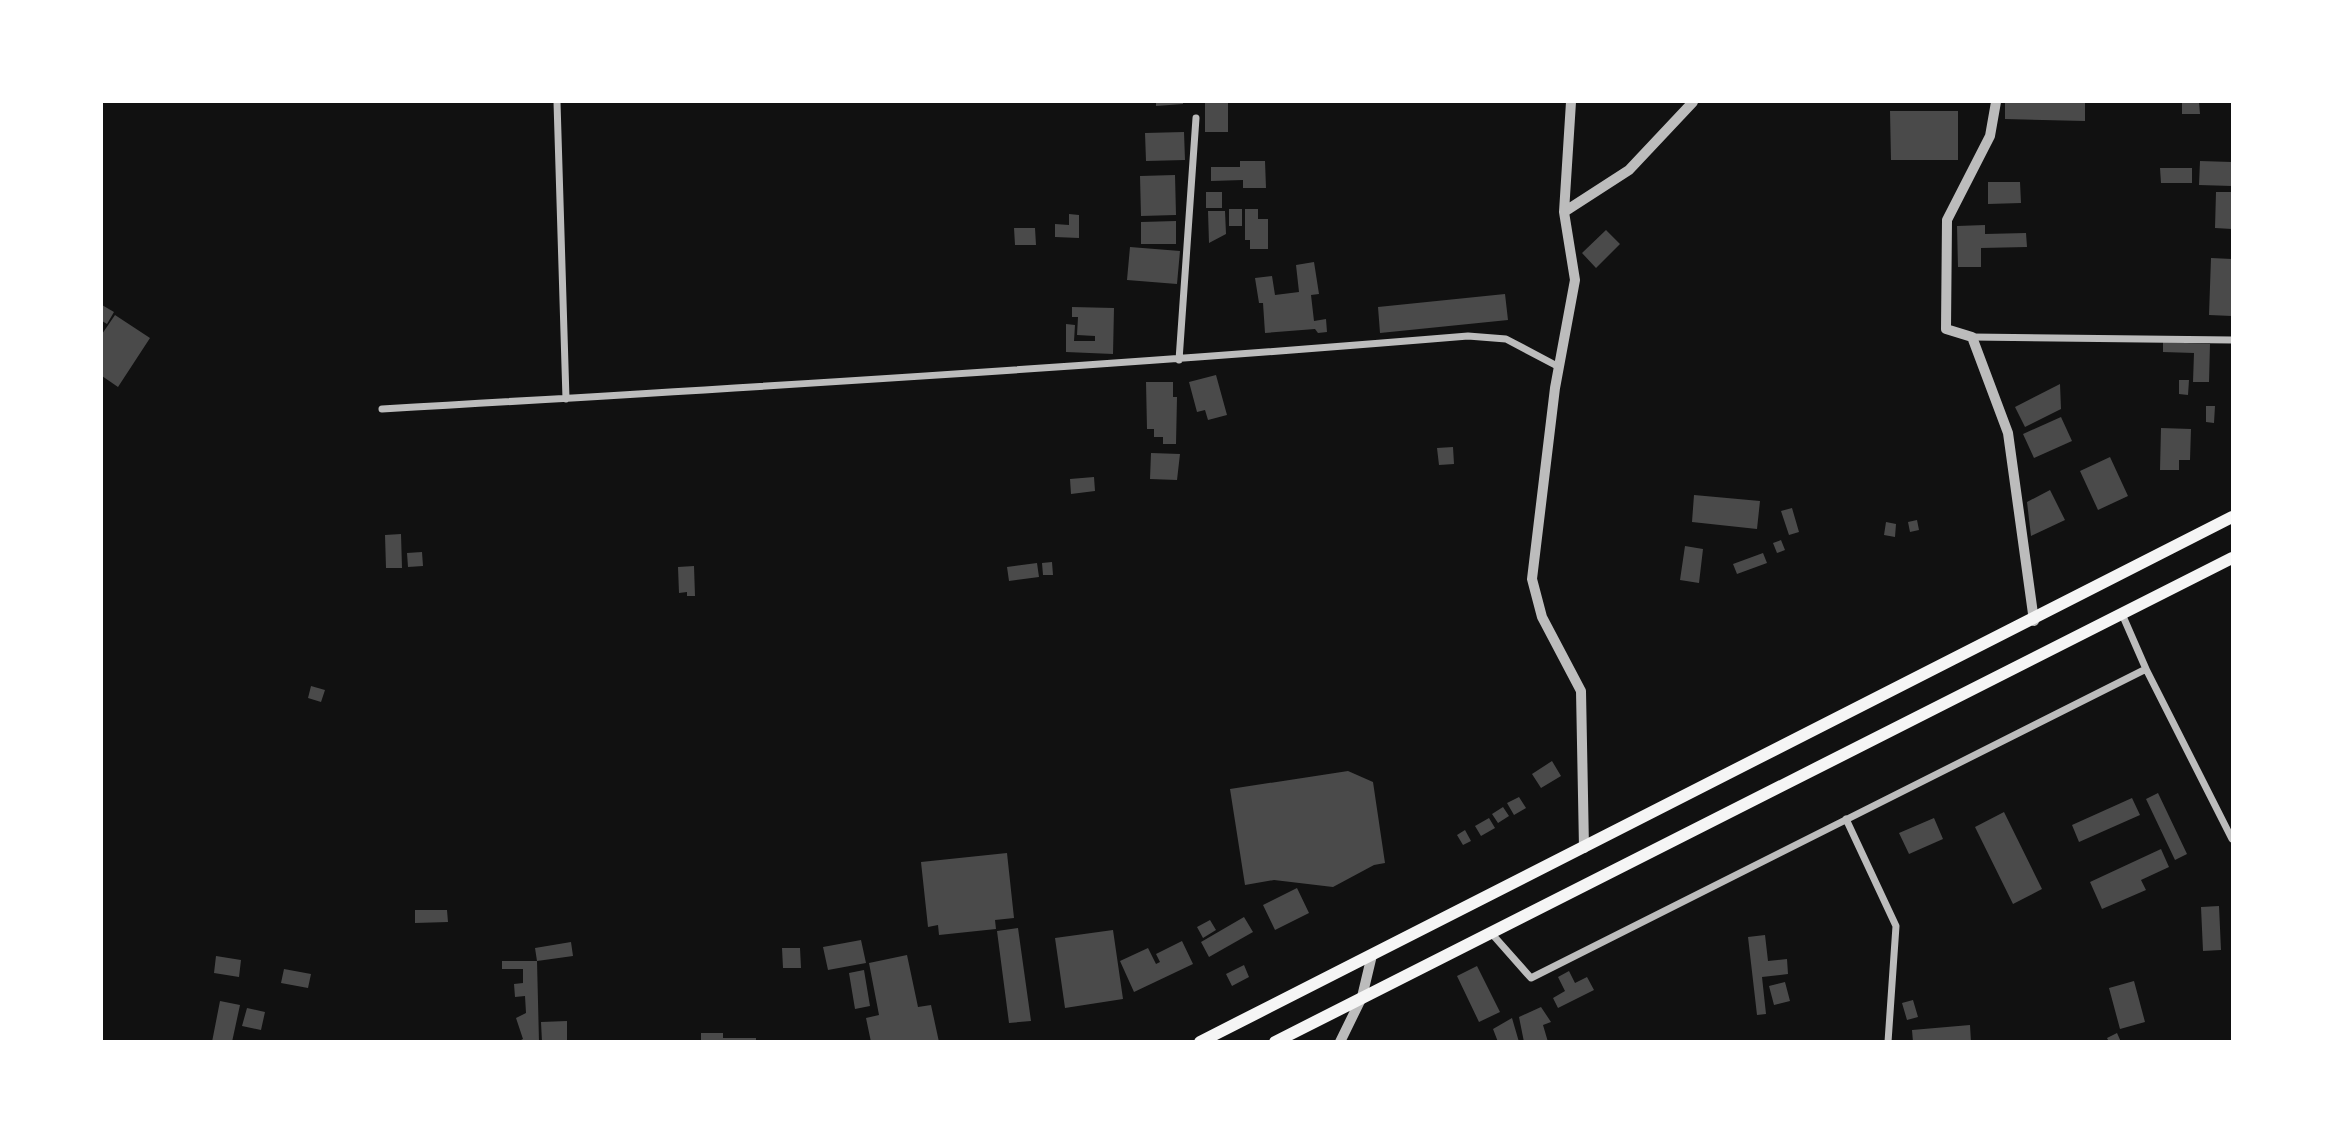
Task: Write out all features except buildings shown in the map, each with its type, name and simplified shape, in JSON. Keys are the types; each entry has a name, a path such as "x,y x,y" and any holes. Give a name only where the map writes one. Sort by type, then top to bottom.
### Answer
{"highway":[{"path":"1200,1041 2034,621 2232,517"},
{"path":"1275,1041 1492,934 2232,558"}],"street":[{"path":"557,102 566,399"},
{"path":"1571,102 1564,212 1575,280 1559,367 1532,579 1542,617 1581,691 1584,848"},
{"path":"1564,212 1629,170 1693,102"},
{"path":"1996,102 1990,135 1947,220 1946,329 1972,337 2232,340"},
{"path":"1179,360 1196,118"},
{"path":"382,409 860,382 1085,363 1179,360 1468,336 1506,339 1559,367"},
{"path":"1972,337 2008,433 2034,621"},
{"path":"2122,614 2146,669 2232,839"},
{"path":"1492,934 1531,978 2146,669"},
{"path":"1846,819 1896,926 1888,1041"},
{"path":"1340,1041 1362,997 1372,955"}]}
